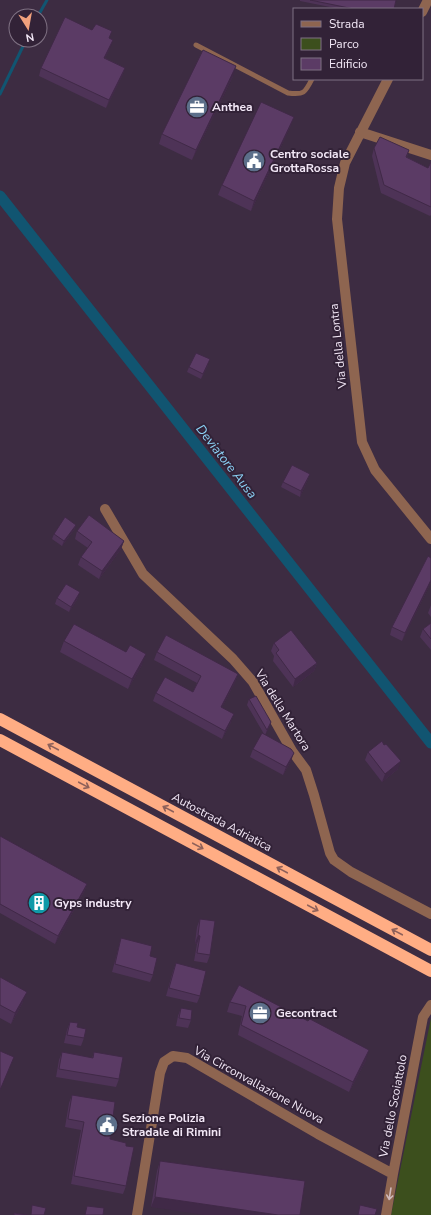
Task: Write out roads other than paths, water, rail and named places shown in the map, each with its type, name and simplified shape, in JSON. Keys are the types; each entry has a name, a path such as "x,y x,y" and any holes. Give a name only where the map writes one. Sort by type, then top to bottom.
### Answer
{"highway":[{"name":"Autostrada Adriatica","path":"0,718 431,950"},
{"path":"0,740 431,971"}],"street":[{"path":"423,10 428,0"},
{"name":"Via della Lontra","path":"387,80 345,163 339,188 338,219 362,442 375,470 431,539"},
{"path":"360,132 431,156"},
{"name":"Via della Martora","path":"104,509 143,574 234,659 253,682 292,751 306,770 330,853 334,860 351,872 431,914"},
{"name":"Via dello Scoiattolo","path":"386,1215 423,1017 431,1005"},
{"name":"Via Circonvallazione Nuova","path":"137,1215 160,1073 164,1062 172,1056 187,1058 318,1134 393,1174"}],"lane":[{"path":"196,45 288,93 300,94 306,91 312,80"}],"waterway":[{"path":"42,8 47,0"},
{"path":"0,94 22,48"},
{"name":"Deviatore Ausa","path":"0,196 431,743"}],"place":[{"name":"Anthea","path":"197,107"},
{"name":"Centro sociale GrottaRossa","path":"254,161"},
{"name":"Gyps industry","path":"39,903"},
{"name":"Gecontract","path":"260,1013"},
{"name":"Sezione Polizia Stradale di Rimini","path":"107,1125"}]}
